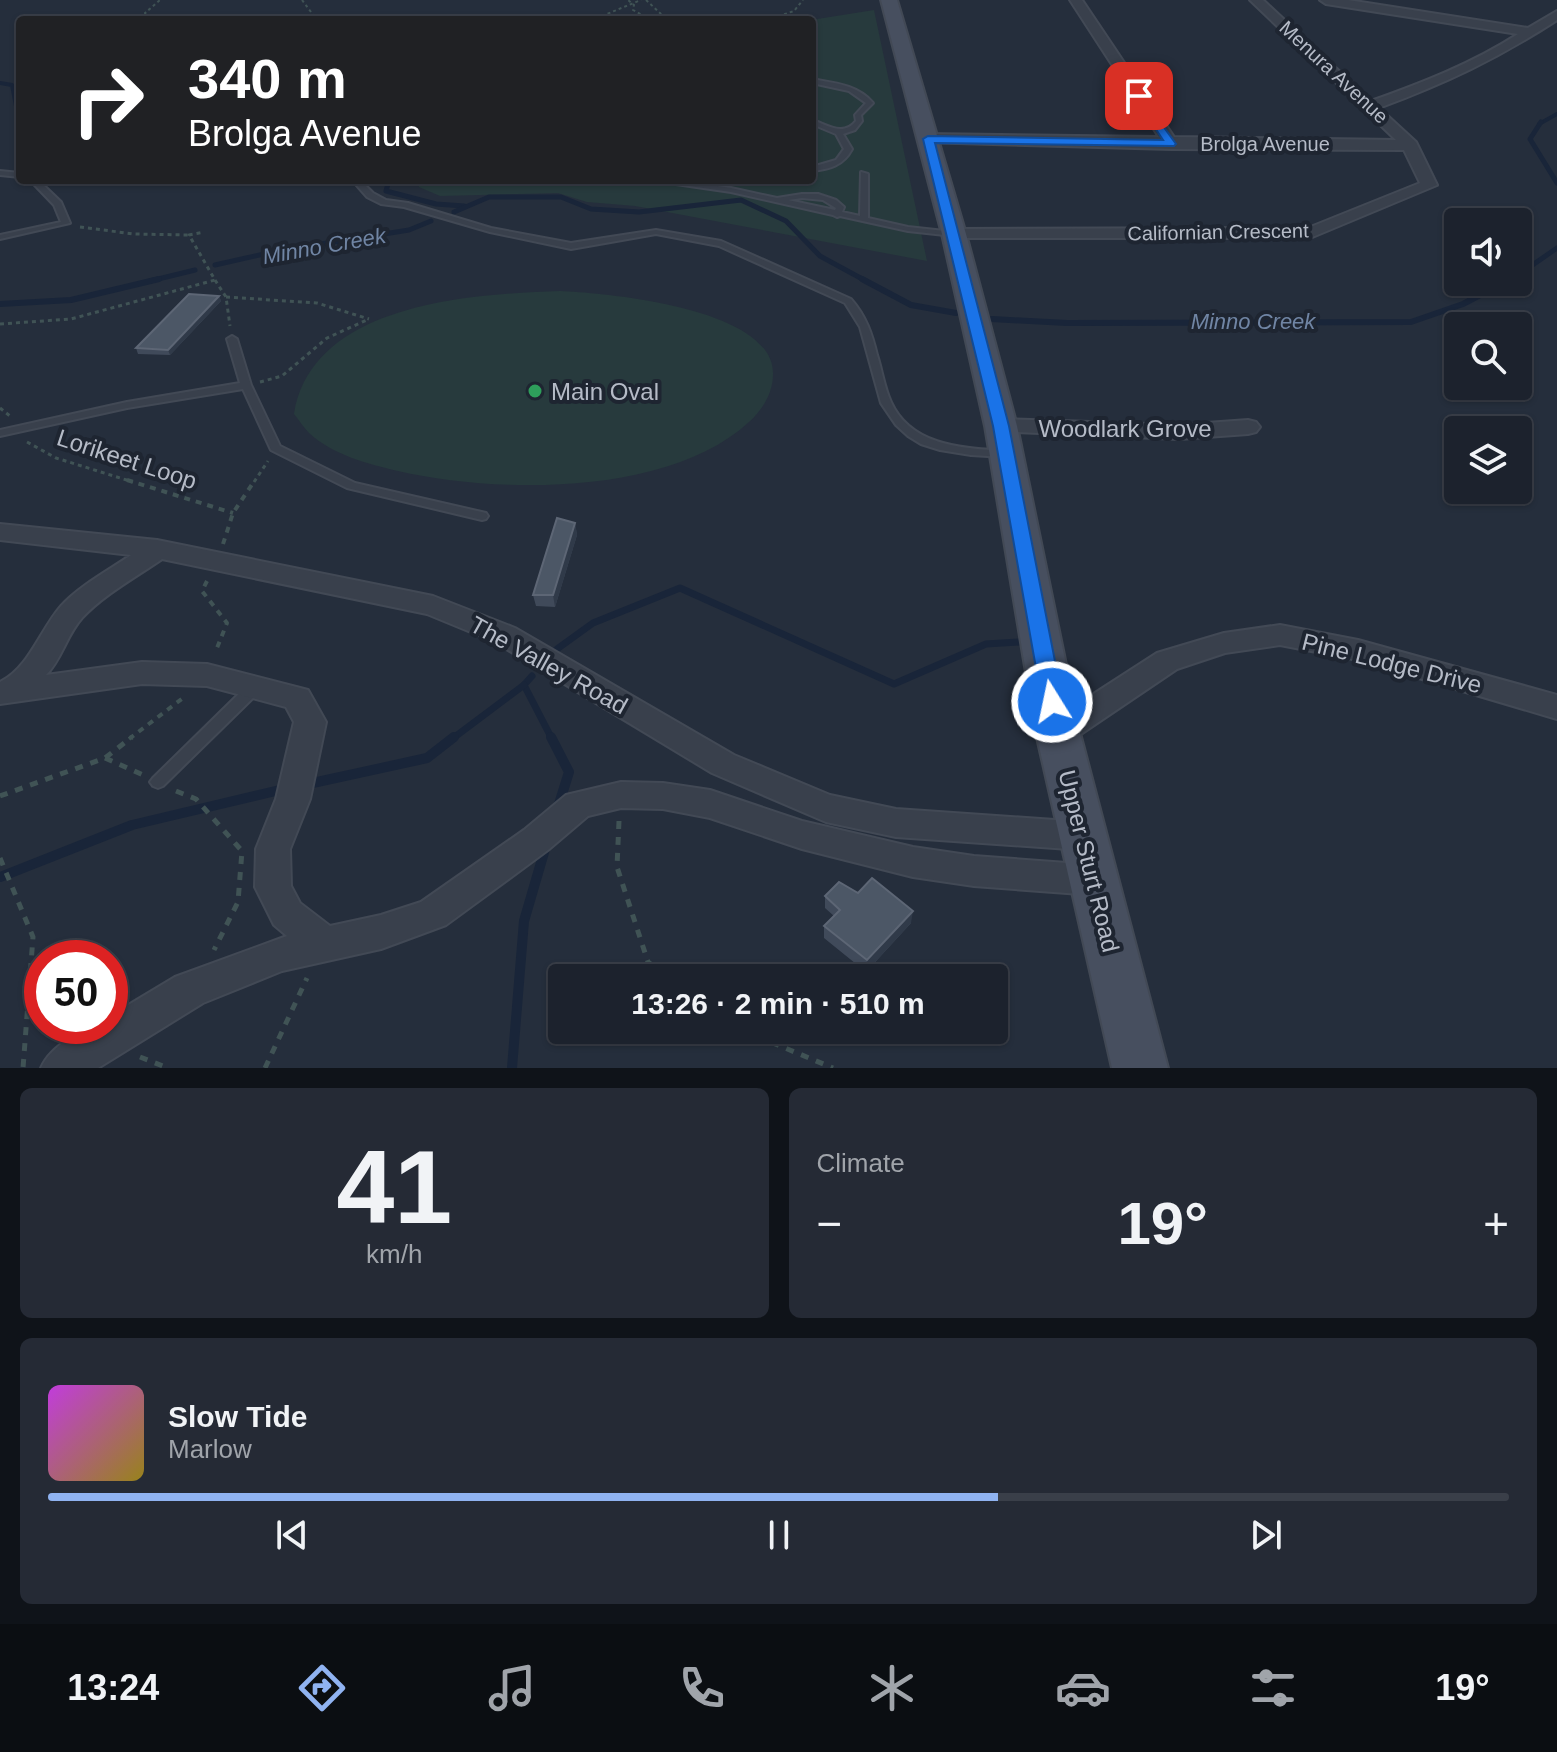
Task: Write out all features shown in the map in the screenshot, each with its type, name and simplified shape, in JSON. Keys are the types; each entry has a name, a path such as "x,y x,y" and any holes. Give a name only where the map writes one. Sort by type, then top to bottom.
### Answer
{"main road":[{"name":"Upper Sturt Road","path":"889,0 954,234 1004,440 1058,733 1140,1068"}],"street":[{"path":"1076,0 1171,144"},
{"name":"Menura Avenue","path":"1256,0 1410,145"},
{"path":"1326,0 1529,32"},
{"path":"1370,106 1426,86 1496,54 1557,15"},
{"name":"Brolga Avenue","path":"928,139 1410,145"},
{"name":"Californian Crescent","path":"954,234 1310,233 1429,185 1410,145"},
{"name":"Woodlark Grove","path":"1004,440 1248,427"},
{"name":"The Valley Road","path":"0,532 157,549 402,598 465,618 505,635 723,764 826,808 1088,858"},
{"path":"7,691 44,659 49,642 73,610 157,549"},
{"name":"Pine Lodge Drive","path":"1058,733 1167,661 1224,643 1280,635 1358,650 1557,707"},
{"path":"7,691 142,673 207,675 297,698 310,722 293,799 273,849 273,887 287,914 323,943"},
{"path":"61,1068 189,990 281,954 381,932 433,914 536,840 578,805 621,795 663,796 710,804 802,835 913,862 974,871 1088,858"}],"lane":[{"path":"816,82 848,89 865,96 870,103 858,115 859,121 853,129 839,133 816,124"},
{"path":"816,168 845,158 848,149 839,133"},
{"path":"864,174 864,220"},
{"path":"0,237 66,223 58,204 38,184"},
{"path":"360,184 370,195 384,202 405,205 490,230 571,246 656,232 721,244 848,301 863,317 888,408 904,428 924,443 949,450 1004,440"},
{"path":"690,184 731,190 837,215 954,234"},
{"path":"774,201 807,194 832,199 840,207 837,215"},
{"path":"232,339 246,385 275,448 351,486 482,516"},
{"path":"0,433 246,385"},
{"path":"158,782 255,687"}],"path":[{"path":"146,16 145,13 160,0"},
{"path":"620,16 642,15 633,10 628,0"},
{"path":"602,16 641,0"},
{"path":"646,0 667,16"},
{"path":"779,16 794,11 803,0"},
{"path":"547,16 579,16"},
{"path":"66,223 134,234 189,235 204,232"},
{"path":"189,235 226,297 232,339"},
{"path":"0,324 71,319 215,280"},
{"path":"226,297 310,299 340,306 369,319 327,338 282,376 246,385"},
{"name":"Lorikeet Loop","path":"21,428 26,441 56,458 233,513"},
{"path":"0,796 105,758 176,706 207,675 227,623 202,591 233,513 262,473 275,448"},
{"path":"105,758 196,799 242,851 238,902 215,949 189,990"},
{"path":"621,795 617,867 651,964"},
{"path":"0,858 33,937 23,1068"},
{"path":"265,1068 323,943"},
{"path":"772,1044 833,1068"}],"shaded area":[{"path":"874,10 927,261 635,206 587,202 558,193 440,196 419,187 418,184 816,184 816,19"},
{"name":"Main Oval","path":"560,291 684,308 747,333 766,352 773,374 766,400 749,422 715,446 674,464 629,476 581,483 532,485 439,479 363,462 318,441 294,414 307,377 331,348 363,327 400,312 441,302"}],"building":[{"path":"189,294 219,296 168,350 136,348"},
{"path":"557,518 575,523 553,595 533,595"},
{"path":"872,878 913,911 867,960 824,926 840,910 825,896 839,882 858,893"}],"waterway":[{"path":"0,83 12,85 16,106"},
{"name":"Minno Creek","path":"1540,123 1557,114"},
{"name":"Minno Creek","path":"1540,123 1530,139 1557,183"},
{"path":"388,184 386,191 436,204 464,206"},
{"name":"Minno Creek","path":"454,212 489,197 561,197 591,209 639,212 741,200 786,221 820,256 866,281"},
{"name":"Minno Creek","path":"215,265 277,251 409,230 431,221"},
{"name":"Minno Creek","path":"1532,265 1557,248"},
{"name":"Minno Creek","path":"150,281 195,270"},
{"name":"Minno Creek","path":"0,304 71,300 159,279"},
{"name":"Minno Creek","path":"862,279 911,305 956,313"},
{"name":"Minno Creek","path":"992,319 1067,323 1411,322 1478,296"},
{"path":"557,649 593,623 680,588 894,684 986,644 1020,642"},
{"path":"524,685 532,676"},
{"path":"452,739 524,685"},
{"path":"524,685 552,739"},
{"path":"308,784 427,758 454,737"},
{"path":"551,737 569,772 559,804"},
{"path":"0,877 132,825 284,789"},
{"path":"512,1068 524,921 545,849"}],"place":[{"name":"Main Oval","path":"535,391"}],"route":[{"path":"1052,702 1001,426 928,139 1171,144 1139,96"}]}
